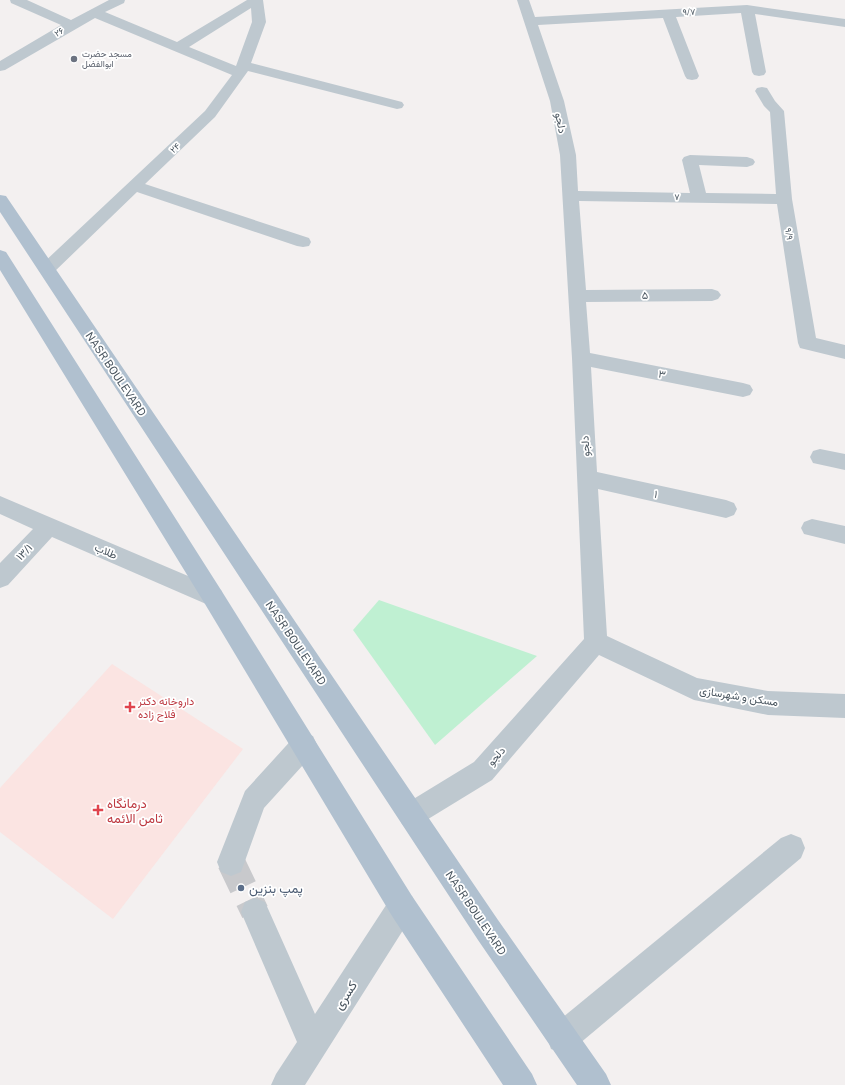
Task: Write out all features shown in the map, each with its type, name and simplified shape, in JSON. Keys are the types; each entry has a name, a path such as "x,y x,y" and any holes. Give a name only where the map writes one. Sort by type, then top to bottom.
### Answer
{"main road":[{"name":"NASR BOULEVARD","path":"0,200 411,815 595,1085"},
{"path":"0,256 213,597 402,906 521,1085"},
{"path":"36,313 68,301"}],"street":[{"path":"16,0 71,25"},
{"name":"۲۶","path":"0,67 71,25 119,0"},
{"path":"179,48 257,0"},
{"name":"۲۴","path":"46,269 210,114 242,69 259,22 257,0"},
{"name":"دلجو","path":"411,815 483,771 596,642 581,358 568,155 557,101 523,0"},
{"path":"645,0 653,14"},
{"path":"747,9 759,72"},
{"name":"۹/۷","path":"531,21 747,9 845,23"},
{"path":"95,13 179,48 242,69 397,106"},
{"path":"668,14 692,76"},
{"name":"۹/۹","path":"762,91 769,103 777,111 784,199 807,343 845,352"},
{"path":"699,198 690,160 747,162"},
{"path":"134,186 303,242"},
{"name":"۷","path":"571,196 784,199"},
{"name":"۵","path":"577,296 712,294"},
{"name":"۳","path":"581,358 743,390"},
{"path":"820,456 845,462"},
{"name":"۱","path":"587,478 726,509"},
{"name":"طلاب","path":"0,505 213,597"},
{"name":"۱۳/۱","path":"0,578 49,526"},
{"path":"812,528 845,535"},
{"name":"مسکن و شهرسازی","path":"596,642 694,689 768,703 845,706"},
{"path":"231,862 254,800 304,745"},
{"path":"562,1038 791,848"},
{"name":"کسری","path":"287,1085 402,906"},
{"path":"255,912 313,1044"}],"shaded area":[{"name":"درمانگاه ثامن الائمه","path":"112,664 243,749 113,919 0,832 0,788"}],"green space":[{"path":"379,600 537,656 435,745 353,630"}],"tunnel":[{"path":"231,862 255,912"}],"place":[{"name":"مسجد حضرت ابوالفضل","path":"74,59"},
{"name":"داروخانه دکتر فلاح زاده","path":"130,707"},
{"name":"درمانگاه ثامن الائمه","path":"98,810"},
{"name":"پمپ بنزین","path":"241,888"}]}
